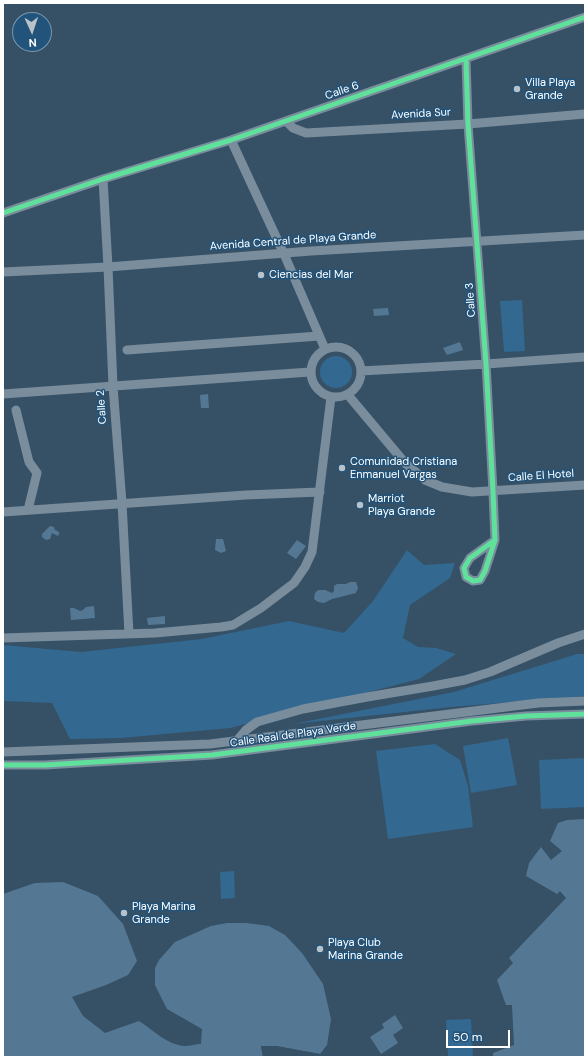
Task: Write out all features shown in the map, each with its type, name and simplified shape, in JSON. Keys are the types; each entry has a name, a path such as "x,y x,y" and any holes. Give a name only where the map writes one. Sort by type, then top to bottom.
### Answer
{"street":[{"name":"Calle 6","path":"3,213 103,179 231,140 585,17"},
{"name":"Calle 3","path":"466,59 468,124 486,364 495,540"},
{"name":"Avenida Sur","path":"286,121 293,128 306,133 468,124 585,114"},
{"path":"231,140 284,254 325,349"},
{"name":"Calle 2","path":"103,179 113,386 122,503 129,634"},
{"name":"Avenida Central de Playa Grande","path":"3,272 108,267 311,251 585,235"},
{"path":"127,350 319,336"},
{"path":"337,347 349,350 355,356 361,371 358,385 348,395 337,397 323,394 316,388 312,381 310,372 312,363 317,355 325,349 337,347"},
{"path":"361,371 585,357"},
{"path":"3,394 310,372"},
{"name":"Calle El Hotel","path":"348,395 405,463 425,480 442,488 472,492 585,484"},
{"path":"3,638 129,634 227,626 239,622 261,608 294,583 305,567 312,552 332,397"},
{"path":"16,410 29,462 37,473 28,510"},
{"path":"3,512 122,503 320,492"},
{"path":"231,753 235,742 246,730 262,720 303,709 465,680 490,672 558,643 585,634"},
{"path":"575,701 575,714"},
{"name":"Calle Real de Playa Verde","path":"3,752 235,742 525,704 585,701"},
{"path":"525,704 526,716"},
{"path":"471,711 472,721"},
{"name":"Calle Real de Playa Verde","path":"3,765 45,765 212,755 472,721 526,716 585,714"},
{"path":"421,717 422,728"},
{"path":"371,723 372,734"},
{"path":"210,744 212,755"},
{"path":"36,764 37,751"}],"shaded area":[{"path":"522,300 525,351 504,352 500,301"},
{"path":"388,308 389,315 374,316 373,309"},
{"path":"460,342 463,350 447,355 443,348"},
{"path":"333,356 339,356 349,363 352,372 351,378 345,385 339,388 333,388 323,381 320,375 320,369 327,359"},
{"path":"208,394 209,408 201,408 200,395"},
{"path":"50,526 54,527 59,534 58,536 52,533 50,539 46,540 42,537 42,534"},
{"path":"216,539 223,539 226,551 221,553 215,550"},
{"path":"297,540 306,546 296,559 287,553"},
{"path":"407,550 424,565 455,563 450,578 410,605 403,638 418,647 436,648 456,654 419,679 230,728 121,738 70,739 52,703 3,701 3,645 81,652 202,639 289,621 344,633 373,601"},
{"path":"356,582 358,588 356,593 332,599 324,603 318,602 314,599 315,593 318,590 325,590 332,593 334,591 334,586 337,584 346,584"},
{"path":"94,606 95,618 71,620 70,608 80,611 86,607"},
{"path":"165,616 165,624 148,625 147,618"},
{"path":"577,654 585,654 585,696 451,707 293,724 454,692"},
{"path":"508,738 517,785 471,793 463,746"},
{"path":"435,744 460,760 468,786 473,827 388,839 376,751"},
{"path":"585,758 585,807 541,809 539,760"},
{"path":"585,819 585,1057 493,1057 493,1053 514,1045 512,1005 506,1005 497,980 513,963 509,958 566,898 560,891 557,894 526,876 529,863 541,847 551,860 562,851 550,841 558,823 567,820"},
{"path":"234,871 235,898 221,899 220,872"},
{"path":"63,882 98,896 123,924 137,961 128,975 106,985 72,997 83,1016 105,1033 139,1021 172,1043 185,1046 201,1044 202,1029 167,1009 155,985 155,968 159,960 175,942 211,926 227,923 246,923 269,926 285,935 302,953 323,984 331,1019 327,1045 320,1054 276,1046 261,1046 263,1057 3,1057 3,894 35,883"},
{"path":"395,1015 403,1028 393,1035 398,1043 381,1054 370,1037 384,1028 382,1024"},
{"path":"471,1019 473,1057 448,1057 446,1020"}],"pier":[{"path":"261,1046 276,1046 321,1055 276,1048 263,1048 265,1057 263,1057"}],"cycle path":[{"path":"3,213 103,179 231,140 585,17"},
{"path":"466,59 468,124 486,364 495,540 485,571 480,580 473,581 466,577 464,568 470,558 495,540"},
{"path":"3,765 45,765 212,755 472,721 526,716 585,714"}],"place":[{"name":"Villa Playa Grande","path":"517,89"},
{"name":"Ciencias del Mar","path":"261,275"},
{"name":"Comunidad Cristiana Enmanuel Vargas","path":"342,468"},
{"name":"Marriot Playa Grande","path":"360,505"},
{"name":"Playa Marina Grande","path":"124,913"},
{"name":"Playa Club Marina Grande","path":"320,949"}]}
